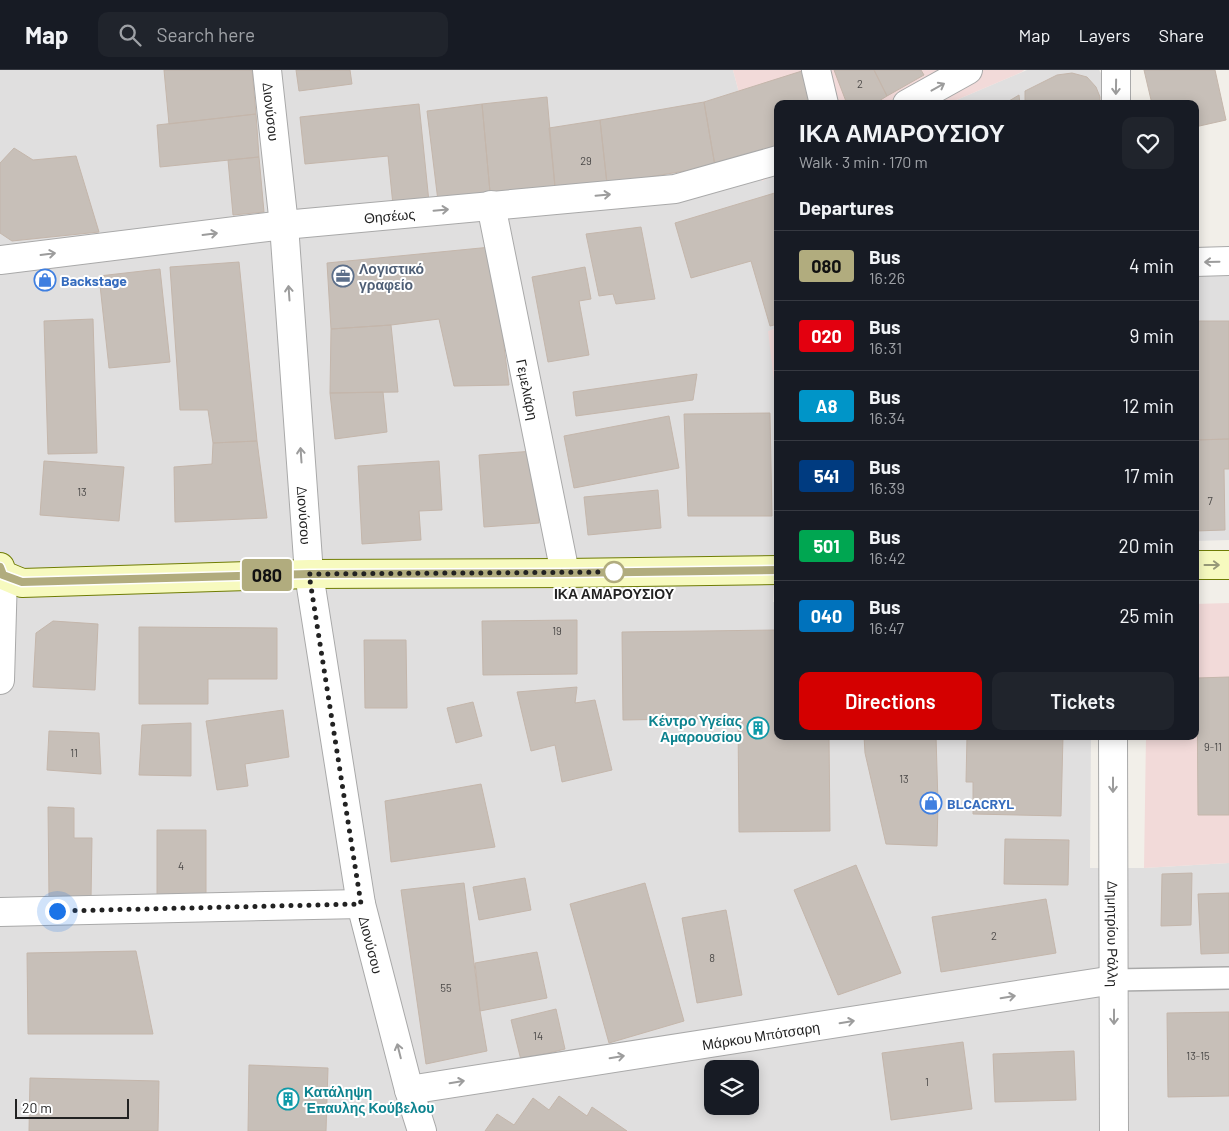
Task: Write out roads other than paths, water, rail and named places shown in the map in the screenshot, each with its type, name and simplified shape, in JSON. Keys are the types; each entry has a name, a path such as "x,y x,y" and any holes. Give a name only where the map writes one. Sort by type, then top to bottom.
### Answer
{"main road":[{"path":"1199,565 1229,565"},
{"path":"1,574 22,582 309,574 774,570"}],"street":[{"name":"Διονύσου","path":"266,70 284,225 309,574 361,904 409,1090 422,1131"},
{"path":"816,70 823,100"},
{"path":"914,100 968,70"},
{"path":"1116,70 1116,100"},
{"name":"Θησέως","path":"0,260 284,225 675,189 774,161"},
{"name":"Γεμελιάρη","path":"491,206 564,573"},
{"path":"1199,262 1229,261"},
{"path":"0,680 1,574"},
{"name":"Δημητρίου Ράλλη","path":"1113,740 1114,1131"},
{"path":"0,912 361,904"},
{"name":"Μάρκου Μπότσαρη","path":"409,1090 1114,980"}],"lane":[{"path":"1114,980 1229,978"}],"place":[{"name":"Λογιστικό γραφείο","path":"343,276"},
{"name":"Backstage","path":"45,280"},
{"name":"ΙΚΑ ΑΜΑΡΟΥΣΙΟΥ","path":"614,572"},
{"name":"Κέντρο Υγείας Αμαρουσίου","path":"758,728"},
{"name":"BLCACRYL","path":"931,803"},
{"name":"Κατάληψη Έπαυλης Κούβελου","path":"288,1099"}]}
